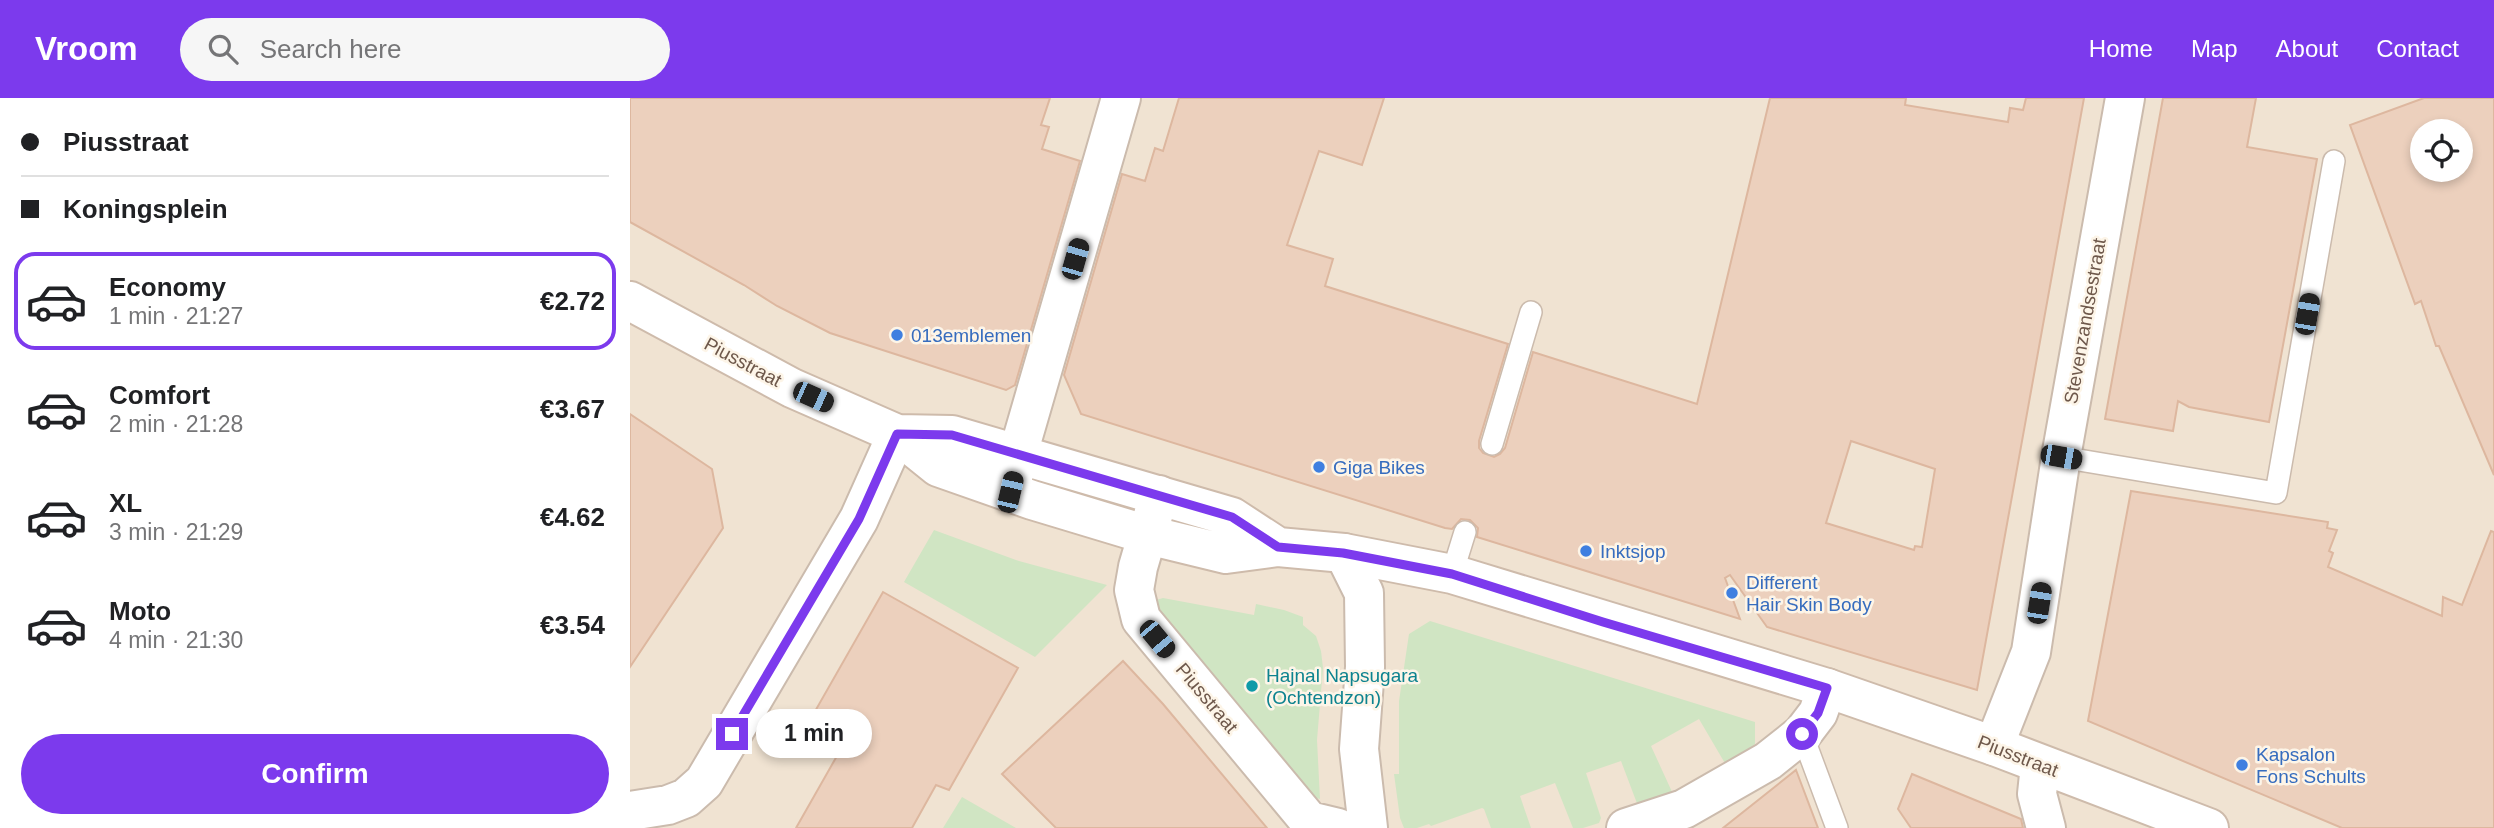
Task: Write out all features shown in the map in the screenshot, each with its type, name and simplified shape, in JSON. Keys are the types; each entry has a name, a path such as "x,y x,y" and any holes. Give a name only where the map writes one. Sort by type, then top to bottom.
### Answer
{"street":[{"path":"1010,492 1018,454 1121,98"},
{"name":"Stevenzandsestraat","path":"1994,746 2031,652 2061,457 2125,98"},
{"name":"Piusstraat","path":"630,301 792,388 897,434 938,467 1010,492 1148,536 1226,554 1278,547 1343,553 1452,574 1827,688 1994,746 2209,828"},
{"path":"630,811 668,805 686,798 704,782 859,519 897,434"},
{"name":"Piusstraat","path":"897,434 952,435 1160,495 1232,517 1278,547"},
{"name":"Piusstraat","path":"1160,495 1134,590 1140,619 1309,821 1338,828"},
{"path":"1343,553 1364,593 1365,667 1359,749 1368,828"},
{"path":"1626,828 1685,809 1768,761 1802,734 1818,713 1827,688"},
{"path":"2040,765 2037,794 2046,828"}],"lane":[{"path":"2061,457 2276,493 2334,161"},
{"path":"1492,444 1531,312"},
{"path":"1452,574 1465,532"},
{"path":"1802,734 1837,828"}],"shaded area":[{"path":"630,98 2494,98 2494,828 630,828"}],"green space":[{"path":"934,530 1019,561 1107,585 1035,657 904,582"},
{"path":"1163,598 1254,615 1256,604 1303,617 1303,625 1316,636 1323,668 1317,740 1320,799 1316,798 1157,609 1156,600"},
{"path":"1430,621 1755,722 1755,744 1726,765 1699,719 1651,746 1673,794 1638,806 1621,761 1586,773 1601,818 1599,823 1583,828 1573,828 1555,783 1520,796 1531,828 1491,828 1482,808 1431,826 1429,824 1404,828 1400,818 1394,774 1399,774 1399,701 1409,634"},
{"path":"962,797 1016,828 943,828"}],"building":[{"path":"630,98 1050,98 1041,125 1049,127 1042,149 1080,161 1015,385 1006,390 830,333 777,306 630,222"},
{"path":"1179,98 1384,98 1362,165 1319,151 1287,245 1333,259 1325,286 1508,344 1479,441 1479,448 1483,453 1494,457 1505,448 1533,352 1697,404 1770,98 1906,98 1905,105 2008,122 2010,108 2023,110 2026,98 2084,98 1977,690 1767,627 1730,575 1725,578 1740,619 1477,537 1478,528 1470,520 1461,519 1452,529 1445,528 1081,414 1064,375 1122,174 1145,181 1155,148 1163,151","holes":["1851,441 1935,469 1922,547 1915,546 1914,550 1826,523"]},
{"path":"2163,98 2256,98 2247,147 2317,159 2269,422 2189,407 2178,401 2173,431 2105,419"},
{"path":"2424,98 2494,98 2494,475 2439,346 2436,346 2421,301 2415,304 2350,125"},
{"path":"630,414 712,469 723,528 630,667"},
{"path":"2131,491 2328,522 2327,528 2337,530 2329,551 2333,553 2328,567 2442,616 2443,597 2462,605 2491,531 2494,532 2494,828 2342,828 2088,721"},
{"path":"883,592 1018,668 949,790 936,785 912,828 796,828 850,733 814,713"},
{"path":"1123,661 1163,704 1267,828 1056,828 1002,774"},
{"path":"1796,770 1818,828 1723,828"},
{"path":"1912,774 2021,819 2023,828 1911,828 1898,809"}],"place":[{"name":"013emblemen","path":"897,335"},
{"name":"Giga Bikes","path":"1319,467"},
{"name":"Inktsjop","path":"1586,551"},
{"name":"Different Hair Skin Body","path":"1732,593"},
{"name":"Hajnal Napsugara (Ochtendzon)","path":"1252,686"},
{"name":"Kapsalon Fons Schults","path":"2242,765"}],"route":[{"path":"732,734 859,519 897,434 952,435 1232,517 1278,547 1343,553 1452,574 1827,688 1818,713 1802,734"}]}
